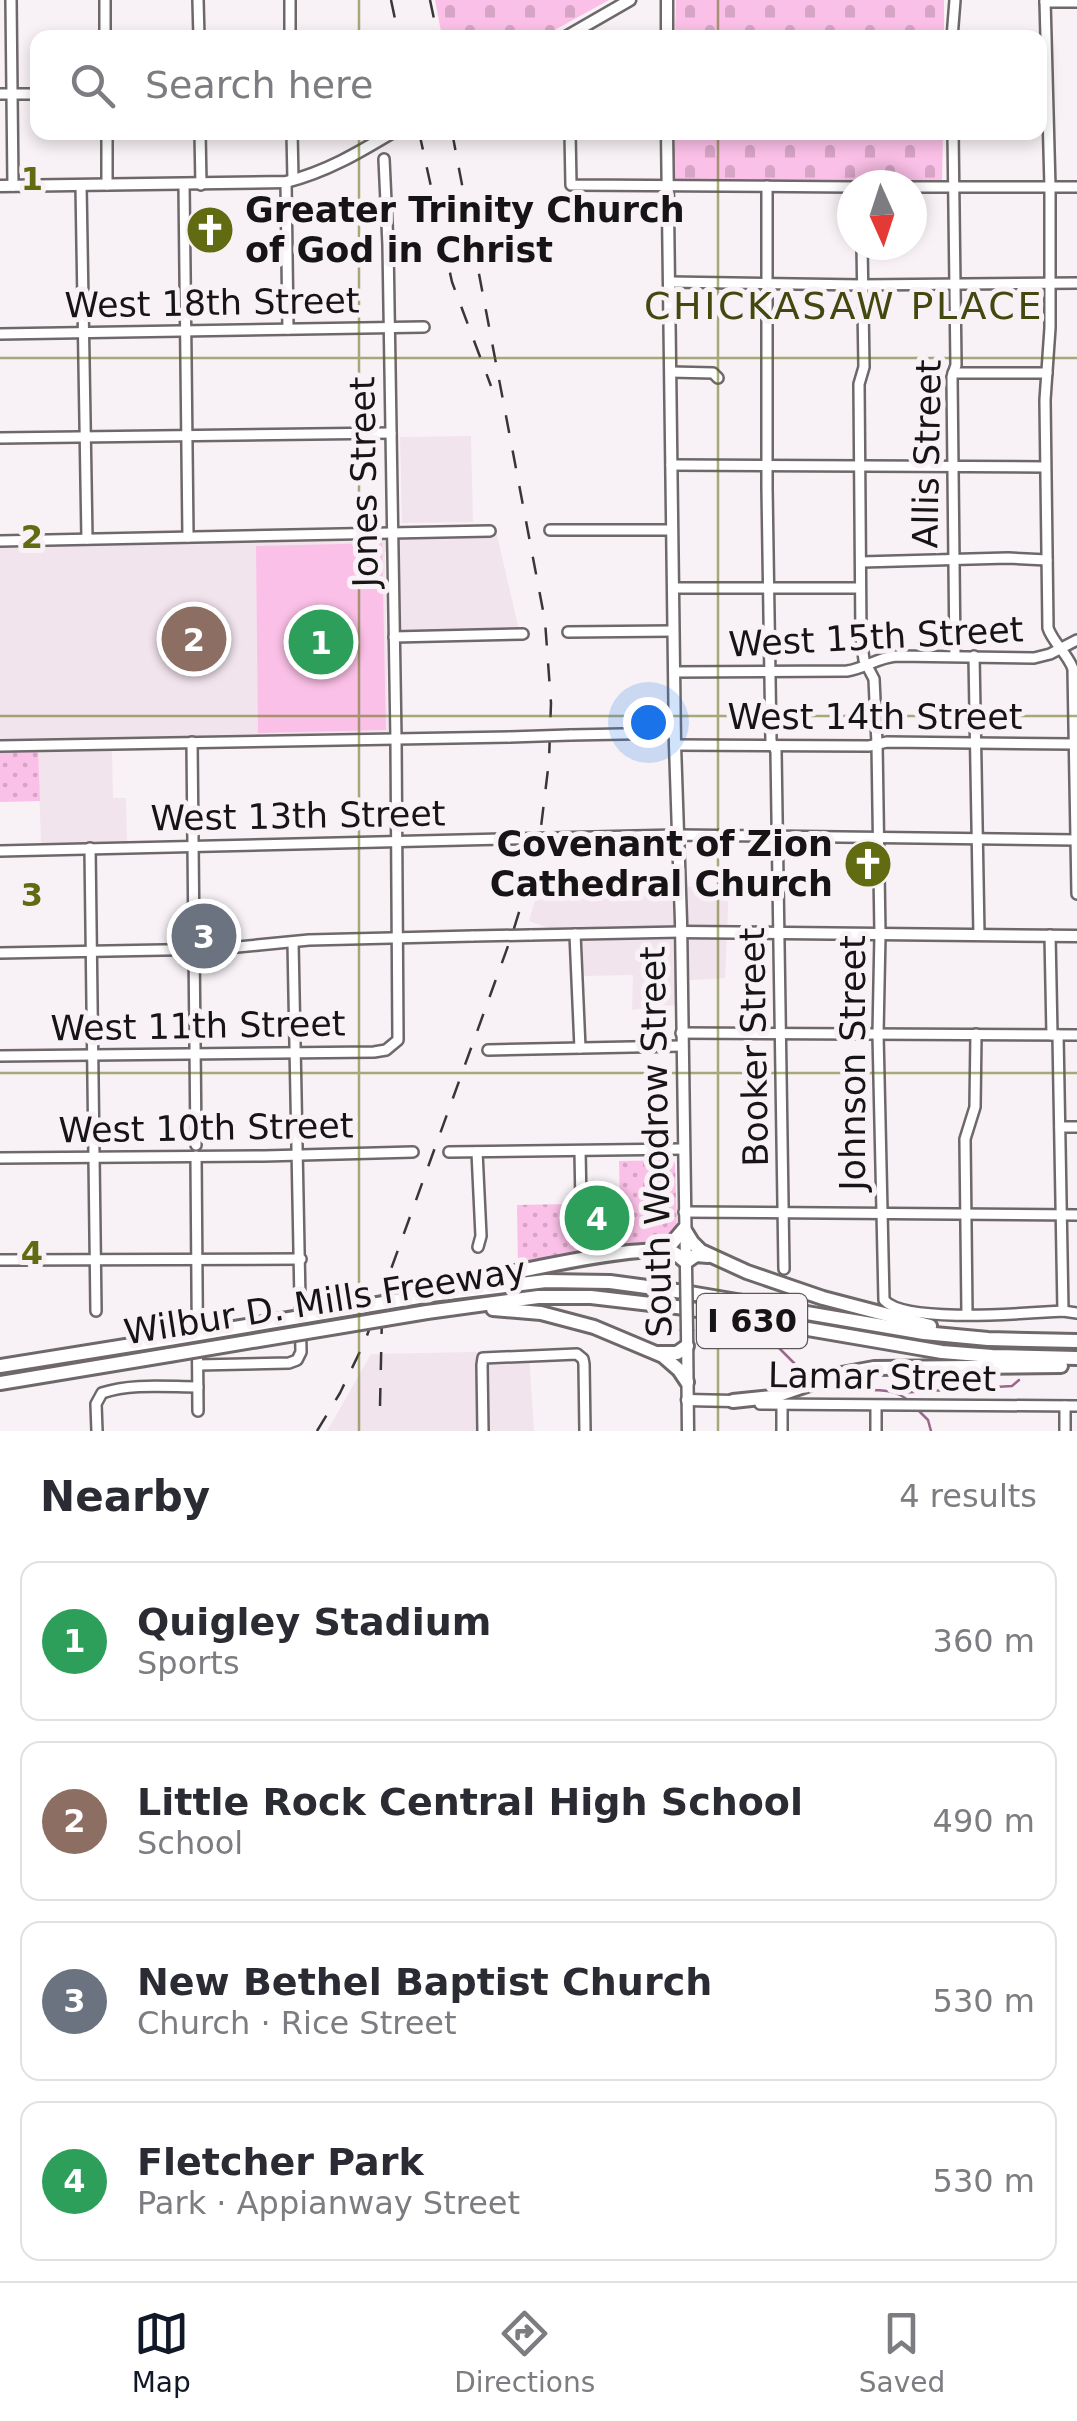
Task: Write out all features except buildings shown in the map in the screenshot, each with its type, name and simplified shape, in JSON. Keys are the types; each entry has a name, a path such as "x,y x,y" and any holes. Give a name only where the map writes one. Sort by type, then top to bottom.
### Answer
{"highway":[{"path":"654,1250 672,1243 684,1229 694,1245 711,1256 823,1298 924,1325 1011,1340"},
{"path":"431,1292 602,1256 654,1250 674,1252 686,1265 696,1254 711,1256"},
{"name":"Wilbur D. Mills Freeway","path":"7,1365 431,1292 546,1281 610,1282 684,1292 924,1333 1077,1342"},
{"name":"Wilbur D. Mills Freeway","path":"0,1383 450,1308 538,1297 614,1299 942,1352 1077,1362"},
{"path":"450,1308 522,1310 563,1317 657,1353 668,1359 687,1382"},
{"path":"657,1353 677,1353 687,1346"},
{"path":"733,1401 772,1398 836,1374 874,1368 1077,1362"}],"main road":[{"path":"580,30 630,0"},
{"path":"667,30 668,0"},
{"path":"0,186 290,181 338,164 380,140"},
{"name":"South Woodrow Street","path":"667,140 688,1431"},
{"path":"680,932 1077,936"},
{"name":"Lamar Street","path":"687,1400 733,1401"}],"street":[{"path":"11,0 13,186"},
{"path":"105,0 105,30"},
{"path":"198,0 198,30"},
{"path":"290,0 290,30"},
{"path":"953,30 955,0"},
{"path":"1044,30 1045,1 1077,2"},
{"path":"0,94 30,94"},
{"path":"106,140 107,185"},
{"path":"200,140 201,185"},
{"path":"288,328 292,140"},
{"path":"570,140 570,185 837,187"},
{"name":"Allis Street","path":"953,140 955,656"},
{"path":"1047,140 1050,187 1048,628 1073,669 1077,894"},
{"name":"Jones Street","path":"384,158 396,739 399,1027 395,1044"},
{"path":"184,184 188,537"},
{"path":"81,185 87,539"},
{"name":"Booker Street","path":"767,186 767,466 772,741 776,751 778,836 784,1269"},
{"path":"927,187 1077,187"},
{"name":"Johnson Street","path":"862,260 860,588 862,652 874,680 878,744 878,1034 885,1303 923,1313 967,1314"},
{"path":"669,282 1077,283"},
{"name":"West 18th Street","path":"0,334 424,327"},
{"path":"670,372 713,373 718,378"},
{"path":"953,374 1047,373"},
{"path":"0,438 391,432"},
{"path":"671,465 1046,467"},
{"path":"550,530 672,530"},
{"path":"0,541 490,531"},
{"path":"861,562 1047,560"},
{"path":"673,588 860,588"},
{"path":"568,632 674,631"},
{"path":"394,637 523,634"},
{"name":"West 15th Street","path":"674,672 846,671 890,656 1034,658 1077,640"},
{"path":"974,656 979,935"},
{"name":"West 14th Street","path":"0,746 570,735 774,746 1074,744"},
{"path":"192,742 198,1411"},
{"name":"West 13th Street","path":"0,851 677,835 1077,840"},
{"path":"90,848 96,1311"},
{"path":"0,952 194,950 398,938 680,932"},
{"path":"575,934 580,1048"},
{"path":"1050,935 1064,1311"},
{"path":"198,1365 290,1362 299,1357 293,942"},
{"path":"681,1033 1077,1035"},
{"path":"976,1034 975,1107 965,1139 967,1314 1077,1313"},
{"name":"West 11th Street","path":"0,1056 374,1052 395,1044"},
{"path":"488,1050 681,1046"},
{"path":"1060,1127 1077,1128"},
{"path":"449,1152 683,1149"},
{"name":"West 10th Street","path":"0,1158 196,1151 298,1155 413,1152"},
{"path":"580,1151 581,1203"},
{"path":"478,1152 478,1247"},
{"path":"684,1212 1077,1216"},
{"path":"0,1260 300,1259"},
{"path":"483,1431 484,1358 580,1356 584,1364 585,1431"},
{"path":"96,1431 96,1404 102,1393 142,1387 198,1387"},
{"name":"Lamar Street","path":"733,1401 1077,1406"},
{"path":"782,1404 782,1431"},
{"path":"876,1406 876,1431"},
{"path":"1065,1406 1065,1431"}],"shaded area":[{"path":"471,436 473,522 402,523 400,437"},
{"path":"497,535 519,630 400,631 396,542 399,537"},
{"path":"384,537 388,733 40,740 38,746 36,740 0,741 0,546"},
{"path":"112,749 113,798 126,798 127,842 41,844 38,752"},
{"path":"539,886 729,887 725,978 677,981 676,1005 632,1010 633,975 584,976 580,939 529,921"},
{"path":"529,1351 534,1431 327,1431 371,1354"}],"green space":[{"path":"435,0 609,0 555,30 441,30"},
{"path":"676,0 944,0 944,30 675,30"},
{"path":"672,140 943,140 942,180 927,180 927,170 837,170 837,181 670,182"},
{"path":"382,543 386,730 258,733 256,546"},
{"path":"0,746 38,746 40,801 0,802"},
{"path":"672,1160 677,1231 664,1242 518,1267 517,1205 620,1203 619,1161"},
{"path":"581,1211 587,1233 573,1234 564,1226 562,1216"}],"waterway":[{"path":"776,1345 806,1375"},
{"path":"898,1393 1012,1386 1019,1380"},
{"path":"831,1387 893,1392 910,1402"},
{"path":"916,1408 928,1420 931,1431"}],"railway":[{"path":"391,0 397,30"},
{"path":"430,0 436,30"},
{"path":"421,140 452,282 491,386"},
{"path":"317,1431 365,1341 512,935 541,827 549,761 551,703 545,621 454,140"},
{"path":"380,1406 382,1314"}],"place":[{"name":"Greater Trinity Church of God in Christ","path":"210,230"},
{"name":"Little Rock Central High School","path":"194,639"},
{"name":"Quigley Stadium","path":"321,642"},
{"name":"Covenant of Zion Cathedral Church","path":"868,864"},
{"name":"New Bethel Baptist Church","path":"204,936"},
{"name":"Fletcher Park","path":"597,1218"}],"district":[{"name":"CHICKASAW PLACE","path":"844,306"}]}
